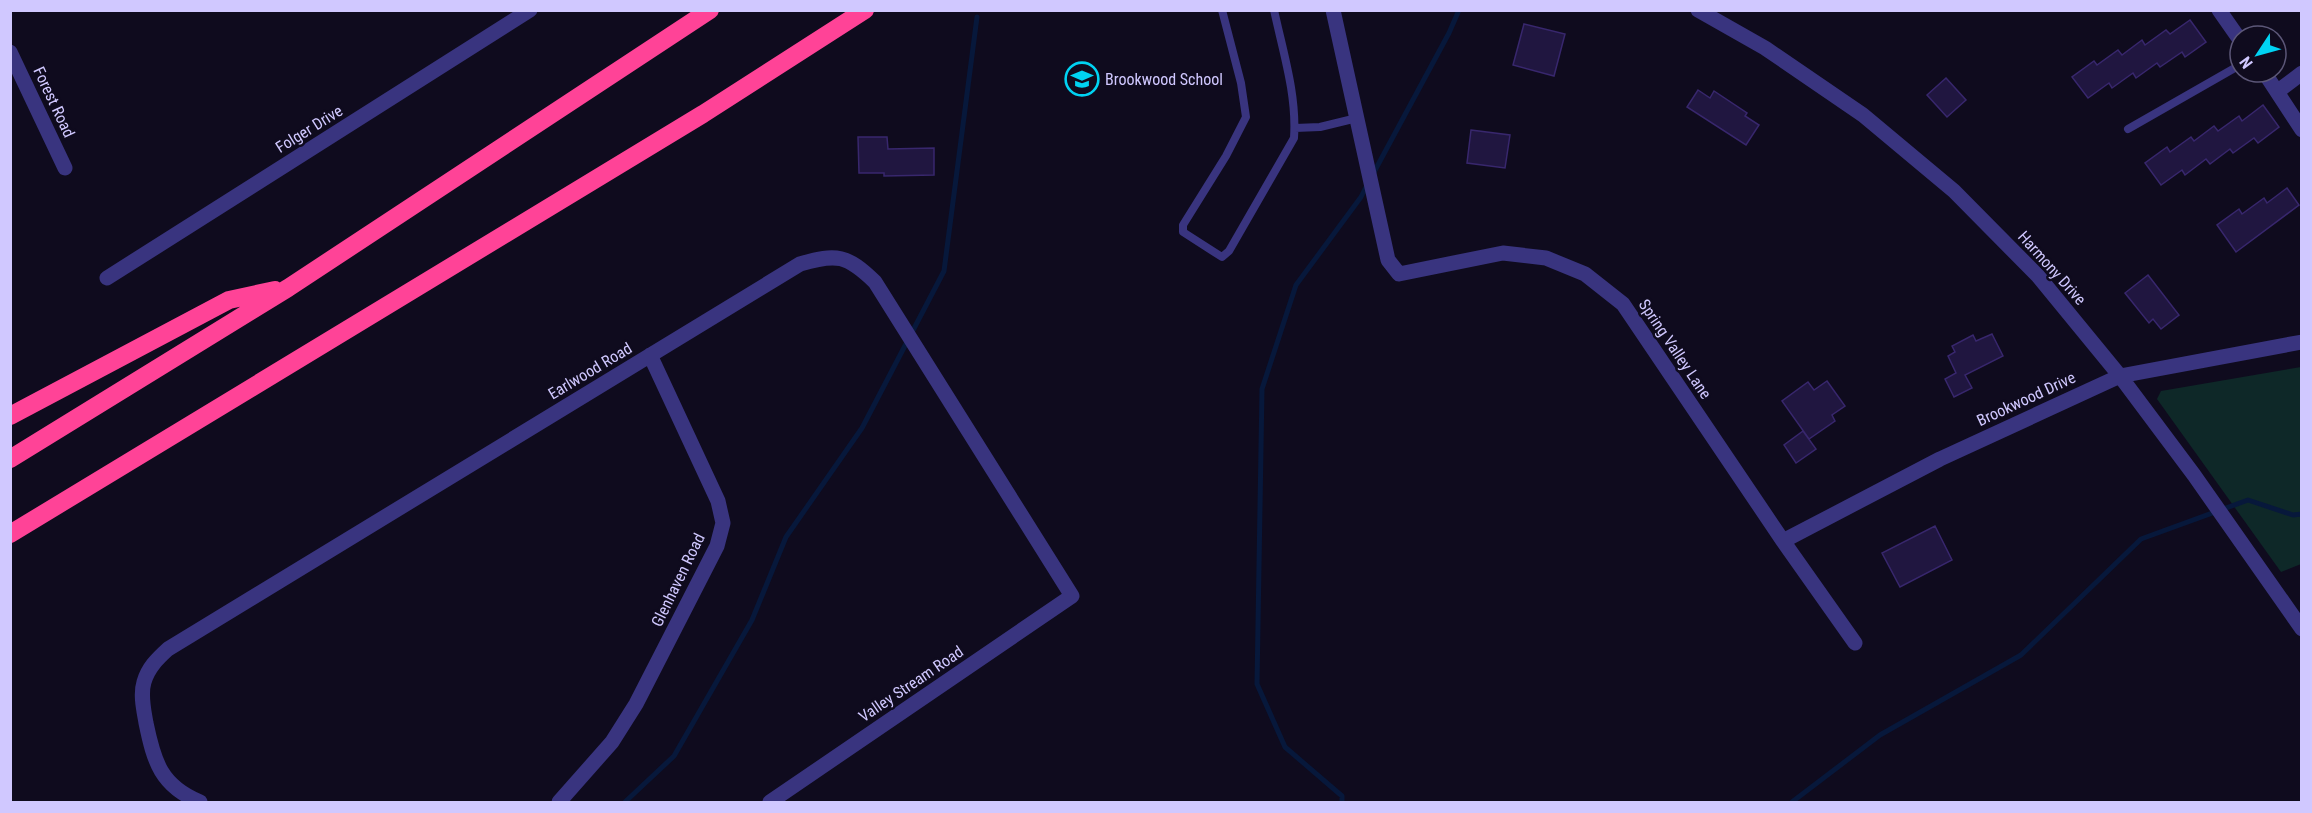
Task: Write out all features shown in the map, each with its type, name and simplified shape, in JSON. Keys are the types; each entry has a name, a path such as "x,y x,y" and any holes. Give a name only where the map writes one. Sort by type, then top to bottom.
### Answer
{"highway":[{"path":"10,459 288,288 710,10"},
{"path":"10,534 693,120 865,10"},
{"path":"10,416 229,300 288,288"}],"street":[{"name":"Folger Drive","path":"107,278 530,10"},
{"name":"Spring Valley Lane","path":"1333,10 1388,260 1399,274 1503,253 1546,258 1585,274 1623,304 1783,541"},
{"name":"Harmony Drive","path":"1698,10 1765,48 1863,115 1954,191 2038,276 2120,376 2194,475 2301,628"},
{"path":"2218,10 2229,24"},
{"name":"Forest Road","path":"10,52 65,168"},
{"path":"2278,91 2301,73"},
{"path":"2273,84 2301,130"},
{"name":"Earlwood Road","path":"200,802 191,799 170,783 156,765 143,706 143,684 152,664 168,649 800,264 827,256 855,262 875,282 1072,596"},
{"name":"Brookwood Drive","path":"1783,541 1940,459 2120,376 2301,342"},
{"name":"Glenhaven Road","path":"560,802 612,742 636,704 717,546 723,523 718,501 650,355"},
{"path":"1783,541 1855,643"},
{"name":"Valley Stream Road","path":"770,802 1072,596"}],"lane":[{"path":"1222,10 1241,83 1246,117 1226,156 1183,225 1183,231 1222,257 1229,251 1294,138 1296,117 1275,11"},
{"path":"2128,129 2228,72"},
{"path":"1295,128 1320,127 1357,118"}],"green space":[{"path":"2301,367 2301,564 2281,572 2157,399 2161,391"}],"building":[{"path":"2190,20 2206,42 2185,57 2182,52 2160,67 2157,63 2136,78 2133,73 2112,88 2109,83 2088,98 2072,77 2094,61 2097,65 2118,50 2122,55 2142,40 2145,45 2166,30 2170,34"},
{"path":"1524,24 1565,34 1554,76 1513,65"},
{"path":"1946,78 1966,100 1947,117 1927,95"},
{"path":"1698,90 1710,98 1714,91 1747,113 1745,116 1759,125 1746,145 1687,107"},
{"path":"2263,105 2279,127 2258,143 2254,138 2233,153 2230,149 2210,164 2206,159 2185,175 2182,170 2161,185 2145,163 2167,147 2170,152 2191,137 2194,141 2214,126 2218,131 2239,116 2242,121"},
{"path":"1471,130 1510,135 1505,168 1467,163"},
{"path":"858,137 887,137 888,149 934,148 934,175 884,176 884,173 859,173"},
{"path":"2287,188 2299,205 2236,252 2217,225 2239,209 2242,214 2264,198 2267,203"},
{"path":"2148,275 2179,315 2161,329 2153,319 2149,323 2125,293"},
{"path":"1992,334 2003,356 1965,375 1972,388 1954,397 1945,379 1956,373 1948,356 1955,352 1952,346 1973,335 1976,341"},
{"path":"1827,381 1845,406 1832,415 1835,421 1809,439 1782,401 1808,382 1814,390"},
{"path":"1803,431 1816,449 1796,463 1784,445"},
{"path":"1935,526 1952,560 1900,587 1882,553"}],"waterway":[{"path":"1373,174 1449,33 1459,10"},
{"path":"625,802 674,756 752,620 786,537 862,428 944,271 977,17"},
{"path":"1342,802 1342,796 1285,747 1257,684 1262,389 1296,285 1361,197 1367,185"},
{"path":"1792,802 1880,735 2021,655 2141,539 2248,500 2293,515 2302,514"}],"place":[{"name":"Brookwood School","path":"1082,79"}]}
